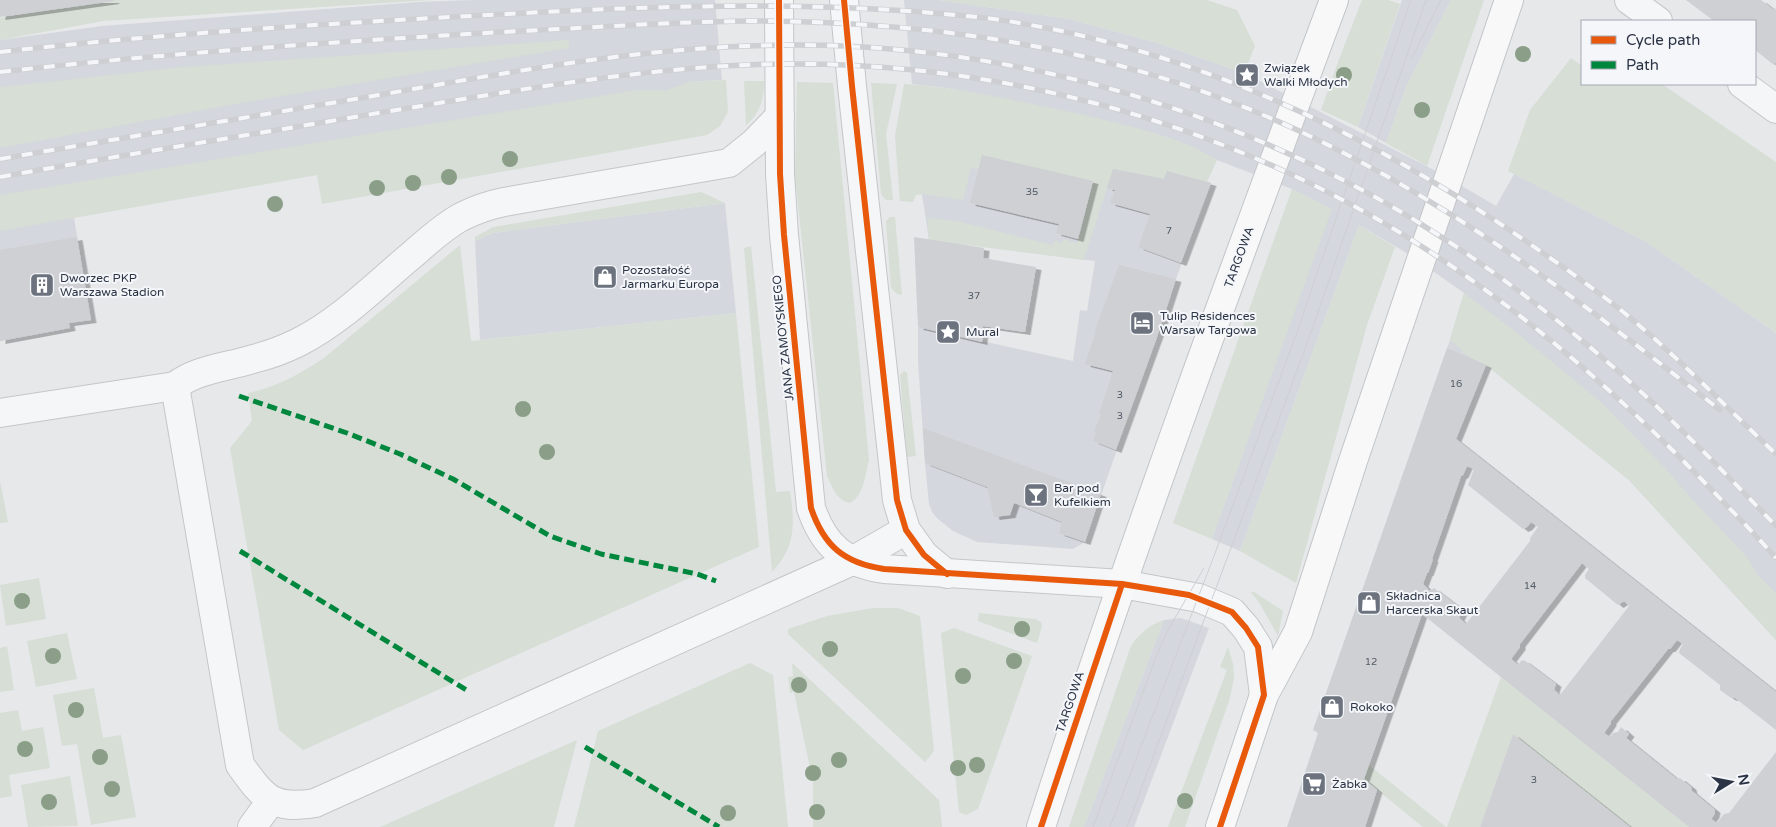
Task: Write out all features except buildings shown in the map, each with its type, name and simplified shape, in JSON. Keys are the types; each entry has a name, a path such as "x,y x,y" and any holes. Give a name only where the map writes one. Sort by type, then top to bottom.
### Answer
{"main road":[{"name":"TARGOWA","path":"1041,827 1122,584 1258,203 1334,0"},
{"path":"1220,827 1264,695 1298,632 1353,460 1509,0"}],"street":[{"name":"JANA ZAMOYSKIEGO","path":"779,0 780,174 784,235 811,508 817,525 826,540 838,552 852,561 867,567 947,574 1122,584 1189,595 1232,612 1246,628 1258,647 1264,695"},
{"path":"844,0 897,500 906,530 924,555 947,574"},
{"path":"1629,0 1657,20"},
{"path":"1743,85 1776,108"},
{"path":"0,412 175,386 189,377 254,359 299,342 341,314 436,234 474,211 504,202 729,164 754,143 780,116"},
{"path":"175,386 240,765 254,785 271,800 296,806 315,803 852,561 906,530"},
{"path":"252,827 271,800"},
{"path":"264,827 271,800"}],"shaded area":[{"path":"114,0 431,0 103,21 0,40 0,18"},
{"path":"474,0 715,0 722,80 688,82 693,110 73,212 91,320 70,323 70,328 0,341 0,40 102,26 419,2"},
{"path":"904,0 938,0 1069,19 1158,43 1244,73 1438,172 1496,206 1514,174 1645,241 1776,333 1776,640 1629,480 1486,365 1456,439 1424,414 1464,293 1410,255 1359,225 1240,551 1212,539 1331,209 1292,189 1217,160 1188,145 1157,134 1011,100 947,88 912,84"},
{"path":"938,0 1207,0 1237,10 1255,46 1244,73 1158,43 1069,19"},
{"path":"1362,0 1388,0 1400,4 1358,127 1321,110"},
{"path":"1402,0 1451,0 1406,87 1386,143 1358,127"},
{"path":"1451,0 1484,0 1427,166 1386,143 1406,87"},
{"path":"569,40 569,48 252,101 0,148 0,87 183,67"},
{"path":"1571,58 1581,65 1581,85 1663,85 1776,162 1776,333 1645,241 1508,171 1530,110"},
{"path":"726,80 728,112 720,126 707,135 322,204 317,175 0,231 0,195 636,90 667,90 688,82"},
{"path":"744,81 764,81 763,94 758,111 746,125"},
{"path":"797,82 833,83 869,460 861,490 850,503 838,496 827,476 795,176"},
{"path":"871,83 897,84 886,134 893,200 886,200 881,194"},
{"path":"904,84 940,87 994,96 1117,123 1152,132 1186,144 1217,160 1207,182 1167,171 1164,179 1113,169 1084,260 929,240 927,218 958,221 1053,245 1054,241 1062,243 1063,239 1077,243 1092,182 971,168 963,200 923,194 916,195 913,202 900,201 895,136"},
{"path":"912,130 1167,171 1211,183 1085,542 1073,549 977,542 953,531 932,512 929,504 925,463 918,362 918,327 1073,361 1080,310 1087,311 1095,261 929,240"},
{"path":"1292,189 1332,209 1212,539 1173,523"},
{"path":"701,192 725,203 493,233 475,241 475,237 493,227"},
{"name":"Pozostałość Jarmarku Europa","path":"725,203 736,313 480,340 475,241 493,233"},
{"path":"890,217 895,217 902,295 897,294 891,288 886,221"},
{"path":"1359,225 1395,247 1367,325 1296,583 1240,551"},
{"path":"460,245 471,341 736,313 759,547 303,750 279,730 230,448 252,421 248,393 288,379 324,358"},
{"path":"751,246 776,492 790,491 793,513 790,544 780,563 772,572 744,248"},
{"path":"1464,293 1512,329 1602,403 1747,557 1757,574 1776,593 1776,640 1629,480 1486,365 1469,357 1450,340"},
{"path":"904,371 907,373 916,456 907,457 900,375"},
{"path":"0,481 8,522 0,523"},
{"path":"39,578 46,619 6,626 0,585"},
{"path":"1251,592 1254,592 1283,611 1278,636 1260,604"},
{"path":"873,608 898,608 920,616 934,751 925,762 788,634 788,629 827,616"},
{"path":"979,613 1035,619 1041,622 1042,626 1037,643 978,621"},
{"path":"1181,618 1209,628 1134,827 1084,827 1164,620"},
{"path":"1164,620 1084,827 1069,827 1131,646 1145,630"},
{"path":"954,628 1032,656 978,809 966,815 959,812 941,633"},
{"path":"67,633 77,679 36,687 27,641"},
{"path":"7,646 14,690 0,692 0,648"},
{"path":"1228,647 1233,664 1234,679 1229,701 1185,827 1168,827 1227,670 1220,667"},
{"path":"750,663 773,675 788,827 574,827 598,731"},
{"path":"792,663 939,800 942,827 813,827 813,782 794,692 790,693 788,677 793,676"},
{"path":"1501,677 1689,827 1630,827 1513,734 1480,827 1447,827"},
{"path":"94,688 103,738 121,735 136,817 91,825 77,744 62,746 53,695"},
{"path":"18,710 22,731 43,727 50,768 9,775 12,796 0,798 0,713"},
{"path":"577,740 554,827 380,827"},
{"path":"1368,765 1446,827 1423,827 1364,779"},
{"path":"70,776 78,826 28,827 21,785"}],"tram line":[{"path":"1110,827 1296,335 1411,0"},
{"path":"1127,827 1308,341 1426,0"},
{"path":"1412,58 1441,0"},
{"path":"1093,827 1156,657 1168,630 1204,568"}],"railway":[{"path":"0,52 126,39 316,25 629,8 751,6 872,9 994,19 1063,31 1131,48 1197,70 1261,95 1324,123 1386,155 1446,190 1535,247 1622,311 1681,363 1776,454"},
{"path":"0,72 125,59 313,44 502,32 749,21 816,22 882,26 1014,42 1079,55 1143,72 1206,92 1268,117 1330,146 1447,212 1503,249 1559,287 1720,410"},
{"path":"0,159 574,62 704,48 828,46 908,51 987,61 1066,77 1143,98 1219,124 1292,155 1364,191 1442,237 1540,307 1620,373 1674,423 1776,526"},
{"path":"0,177 532,88 680,69 780,64 860,66 940,73 1020,86 1098,104 1175,128 1251,156 1324,190 1394,229 1479,285 1560,348 1636,415 1743,522 1776,558"}],"marked path":[{"path":"239,396 347,433 400,454 453,479 550,536 601,554 697,574 716,581"},
{"path":"240,551 468,691"},
{"path":"585,747 719,827"}],"cycle path":[{"path":"779,0 780,174 784,235 811,508 822,533 837,550 847,557 884,569 1122,584 1189,595 1232,612 1246,628 1258,647 1264,695 1220,827"},
{"path":"844,0 897,500 906,530 924,555 947,574"},
{"path":"1041,827 1122,584"}],"place":[{"name":"Związek Walki Młodych","path":"1247,75"},
{"name":"Pozostałość Jarmarku Europa","path":"605,277"},
{"name":"Dworzec PKP Warszawa Stadion","path":"42,285"},
{"name":"Tulip Residences Warsaw Targowa","path":"1142,323"},
{"name":"Mural","path":"948,332"},
{"name":"Bar pod Kufelkiem","path":"1036,495"},
{"name":"Składnica Harcerska Skaut","path":"1369,603"},
{"name":"Rokoko","path":"1332,707"},
{"name":"Żabka","path":"1314,784"}]}
